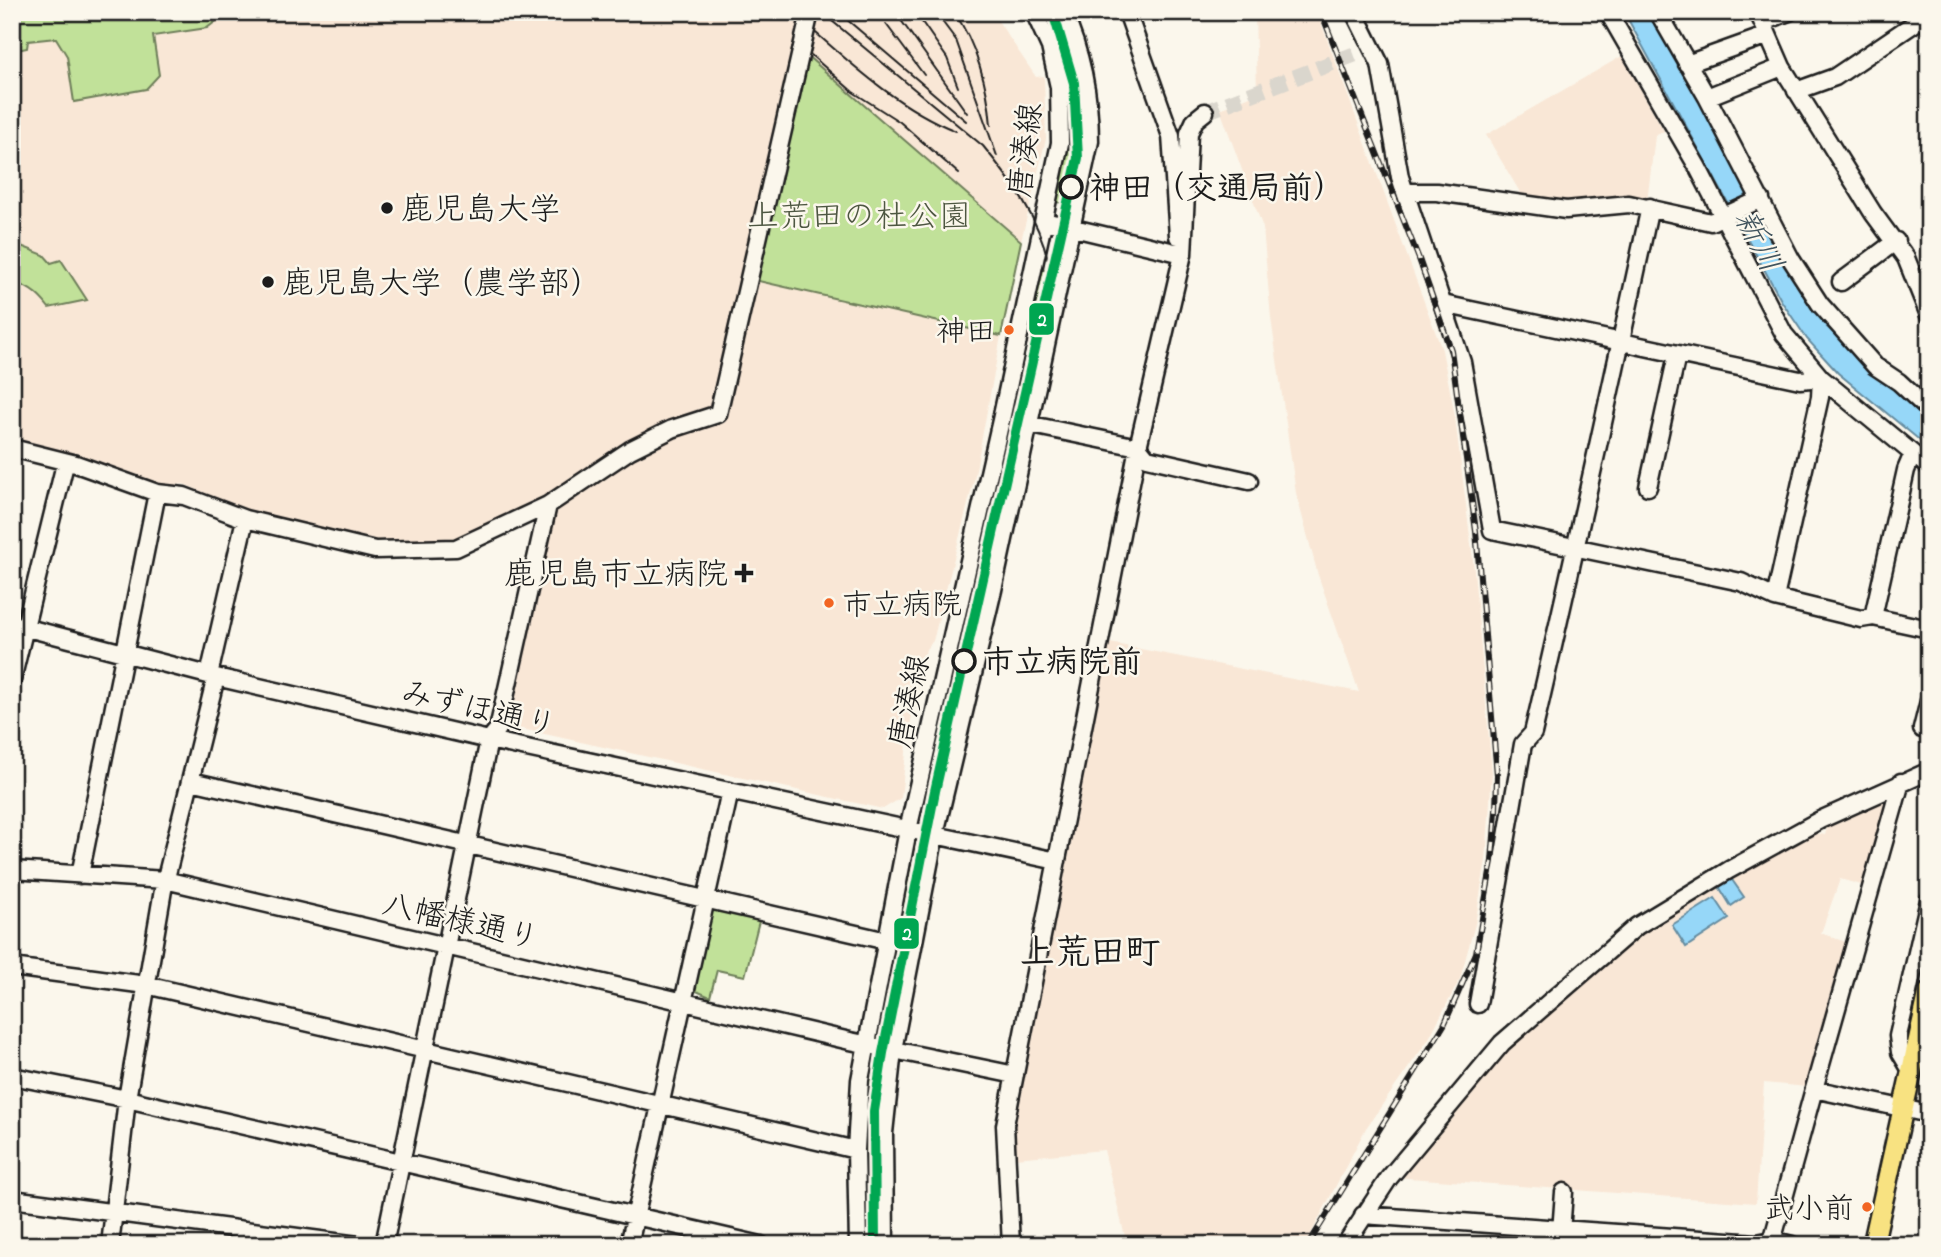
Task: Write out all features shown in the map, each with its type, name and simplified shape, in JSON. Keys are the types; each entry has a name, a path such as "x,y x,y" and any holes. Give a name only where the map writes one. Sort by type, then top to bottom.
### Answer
{"main road":[{"path":"1873,1245 1912,1072 1924,1031 1929,992"}],"street":[{"path":"12,449 65,464 76,464 157,493 184,496 245,519 375,550 456,548 548,505 630,450 672,429 718,415 810,12"},
{"name":"唐湊線","path":"858,1245 858,1099 867,1045 908,830 1060,143 1059,87 1049,47 1034,12"},
{"name":"唐湊線","path":"885,1245 884,1133 893,1050 935,834 993,590 1090,141 1090,111 1076,40 1063,12"},
{"path":"1127,12 1171,136 1176,183 1176,230 1183,254"},
{"path":"1354,12 1365,50 1382,74 1406,192 1462,362 1492,530 1741,582 1775,598 1861,619 1873,617 1929,629"},
{"path":"1608,12 1724,218 1784,334 1821,379 1912,456 1929,467"},
{"path":"1658,12 1707,97 1791,259 1837,326 1875,366 1899,382 1929,410"},
{"path":"1687,64 1789,12"},
{"path":"1796,91 1835,77 1927,15"},
{"path":"1763,23 1782,67 1796,91 1873,213 1896,242 1914,275 1929,315"},
{"path":"1707,97 1782,67"},
{"path":"1011,1245 1005,1125 1138,447 1183,254 1189,133 1195,120 1205,112"},
{"path":"1406,192 1437,192 1530,208 1566,210 1629,204 1712,222 1761,199"},
{"path":"1478,1004 1523,744 1532,733 1650,207"},
{"path":"1044,221 1183,254"},
{"path":"1841,282 1896,242"},
{"path":"1443,304 1800,380 1821,379"},
{"path":"1648,488 1677,355"},
{"path":"1775,598 1820,397 1821,379"},
{"path":"1027,424 1138,447 1147,458 1249,481"},
{"path":"1873,617 1906,470 1912,456"},
{"path":"12,680 18,626 65,464"},
{"path":"80,874 157,493"},
{"path":"384,1245 489,740 498,729 548,505"},
{"path":"110,1245 127,1099 165,880 191,781 245,519"},
{"name":"みずほ通り","path":"18,626 212,676 489,740 1057,861"},
{"path":"1929,701 1922,729 1929,727"},
{"path":"1345,1245 1363,1215 1432,1123 1502,1044 1637,926 1797,832 1929,771"},
{"path":"191,781 887,941"},
{"path":"1772,1243 1901,782"},
{"path":"629,1245 658,1104 730,792"},
{"name":"八幡様通り","path":"12,870 165,880 867,1045 1015,1075"},
{"path":"1912,1072 1900,1052 1898,1036 1929,900"},
{"path":"12,967 146,985 856,1150"},
{"path":"12,1076 127,1099 753,1244"},
{"path":"1814,1089 1929,1114"},
{"path":"1560,1238 1564,1192"},
{"path":"12,1199 358,1245"},
{"path":"1363,1215 1560,1238 1792,1245"}],"shaded area":[{"name":"鹿児島大学","path":"12,12 806,12 713,408 666,424 627,442 547,496 450,540 373,543 250,513 184,484 158,487 12,442"},
{"path":"814,12 992,12 1036,77 1044,76 1046,139 1021,241 805,54"},
{"path":"1255,12 1317,12 1442,350 1454,411 1473,560 1492,772 1486,860 1475,924 1460,979 1428,1040 1366,1128 1305,1245 1127,1245 1104,1150 1015,1158 1014,1131 1110,643 1359,692 1318,575 1296,493 1271,318 1263,228 1220,109 1257,93"},
{"path":"1622,56 1664,131 1655,136 1647,202 1527,204 1486,135"},
{"name":"鹿児島市立病院","path":"754,280 1001,336 974,480 933,641 926,649 908,735 901,798 883,809 504,725 554,505 636,453 724,418"},
{"path":"1885,793 1891,798 1865,886 1840,879 1821,933 1848,943 1807,1087 1764,1083 1756,1203 1395,1177 1507,1046 1644,930 1806,831 1825,835 1829,820"}],"green space":[{"path":"12,12 255,12 219,19 207,28 153,36 159,75 146,89 74,102 67,56 56,38 28,41 27,48 12,51"},
{"path":"1041,12 1056,12 1079,85 1081,129 1069,204 1056,202 1070,119 1066,88"},
{"name":"上荒田の杜公園","path":"805,54 1021,241 1001,336 754,280"},
{"path":"21,246 44,255 51,263 61,260 87,300 49,308 33,292 12,284 12,250"},
{"path":"1040,269 1053,272 1043,322 1030,319"},
{"path":"1017,379 1030,382 1025,408 1011,405"},
{"path":"1003,440 1016,443 971,645 957,643"},
{"path":"953,655 967,658 935,801 922,797"},
{"path":"910,865 923,868 892,1019 879,1016"},
{"path":"716,906 760,917 745,976 717,970 710,997 694,990 712,910"},
{"path":"867,1076 881,1077 876,1129 877,1245 864,1245 863,1129"}],"water":[{"name":"新川","path":"1624,12 1649,12 1721,136 1787,263 1826,326 1929,417 1929,448 1838,373 1807,339 1782,302"},
{"path":"1730,877 1744,897 1731,906 1718,885"},
{"path":"1715,898 1729,919 1686,947 1672,925"}],"tunnel":[{"path":"1205,112 1358,53"}],"tram line":[{"path":"838,12 966,121"},
{"path":"915,12 947,58 958,87"},
{"path":"935,12 956,40 997,156"},
{"path":"954,12 969,37 980,66 991,125"},
{"path":"826,16 983,146 1004,172 1030,214 1048,260"},
{"path":"898,16 967,113"},
{"path":"886,24 924,75"},
{"path":"816,33 900,101 956,131"},
{"path":"811,55 853,92 900,122 959,174"},
{"path":"1030,366 1033,322"}],"railway":[{"path":"1308,1245 1444,1025 1476,953 1492,861 1497,775 1476,531 1451,350 1419,259 1321,12"}],"transit line":[{"name":"2","path":"875,1245 874,1111 883,1053 935,791 1078,158 1074,83 1053,12"}],"place":[{"name":"神田（交通局前）","path":"1071,187"},
{"name":"鹿児島大学","path":"387,208"},
{"name":"鹿児島大学（農学部）","path":"268,282"},
{"name":"神田","path":"1009,330"},
{"name":"鹿児島市立病院","path":"744,573"},
{"name":"市立病院","path":"829,603"},
{"name":"市立病院前","path":"964,661"},
{"name":"武小前","path":"1867,1207"}],"district":[{"name":"上荒田町","path":"1090,951"}]}
